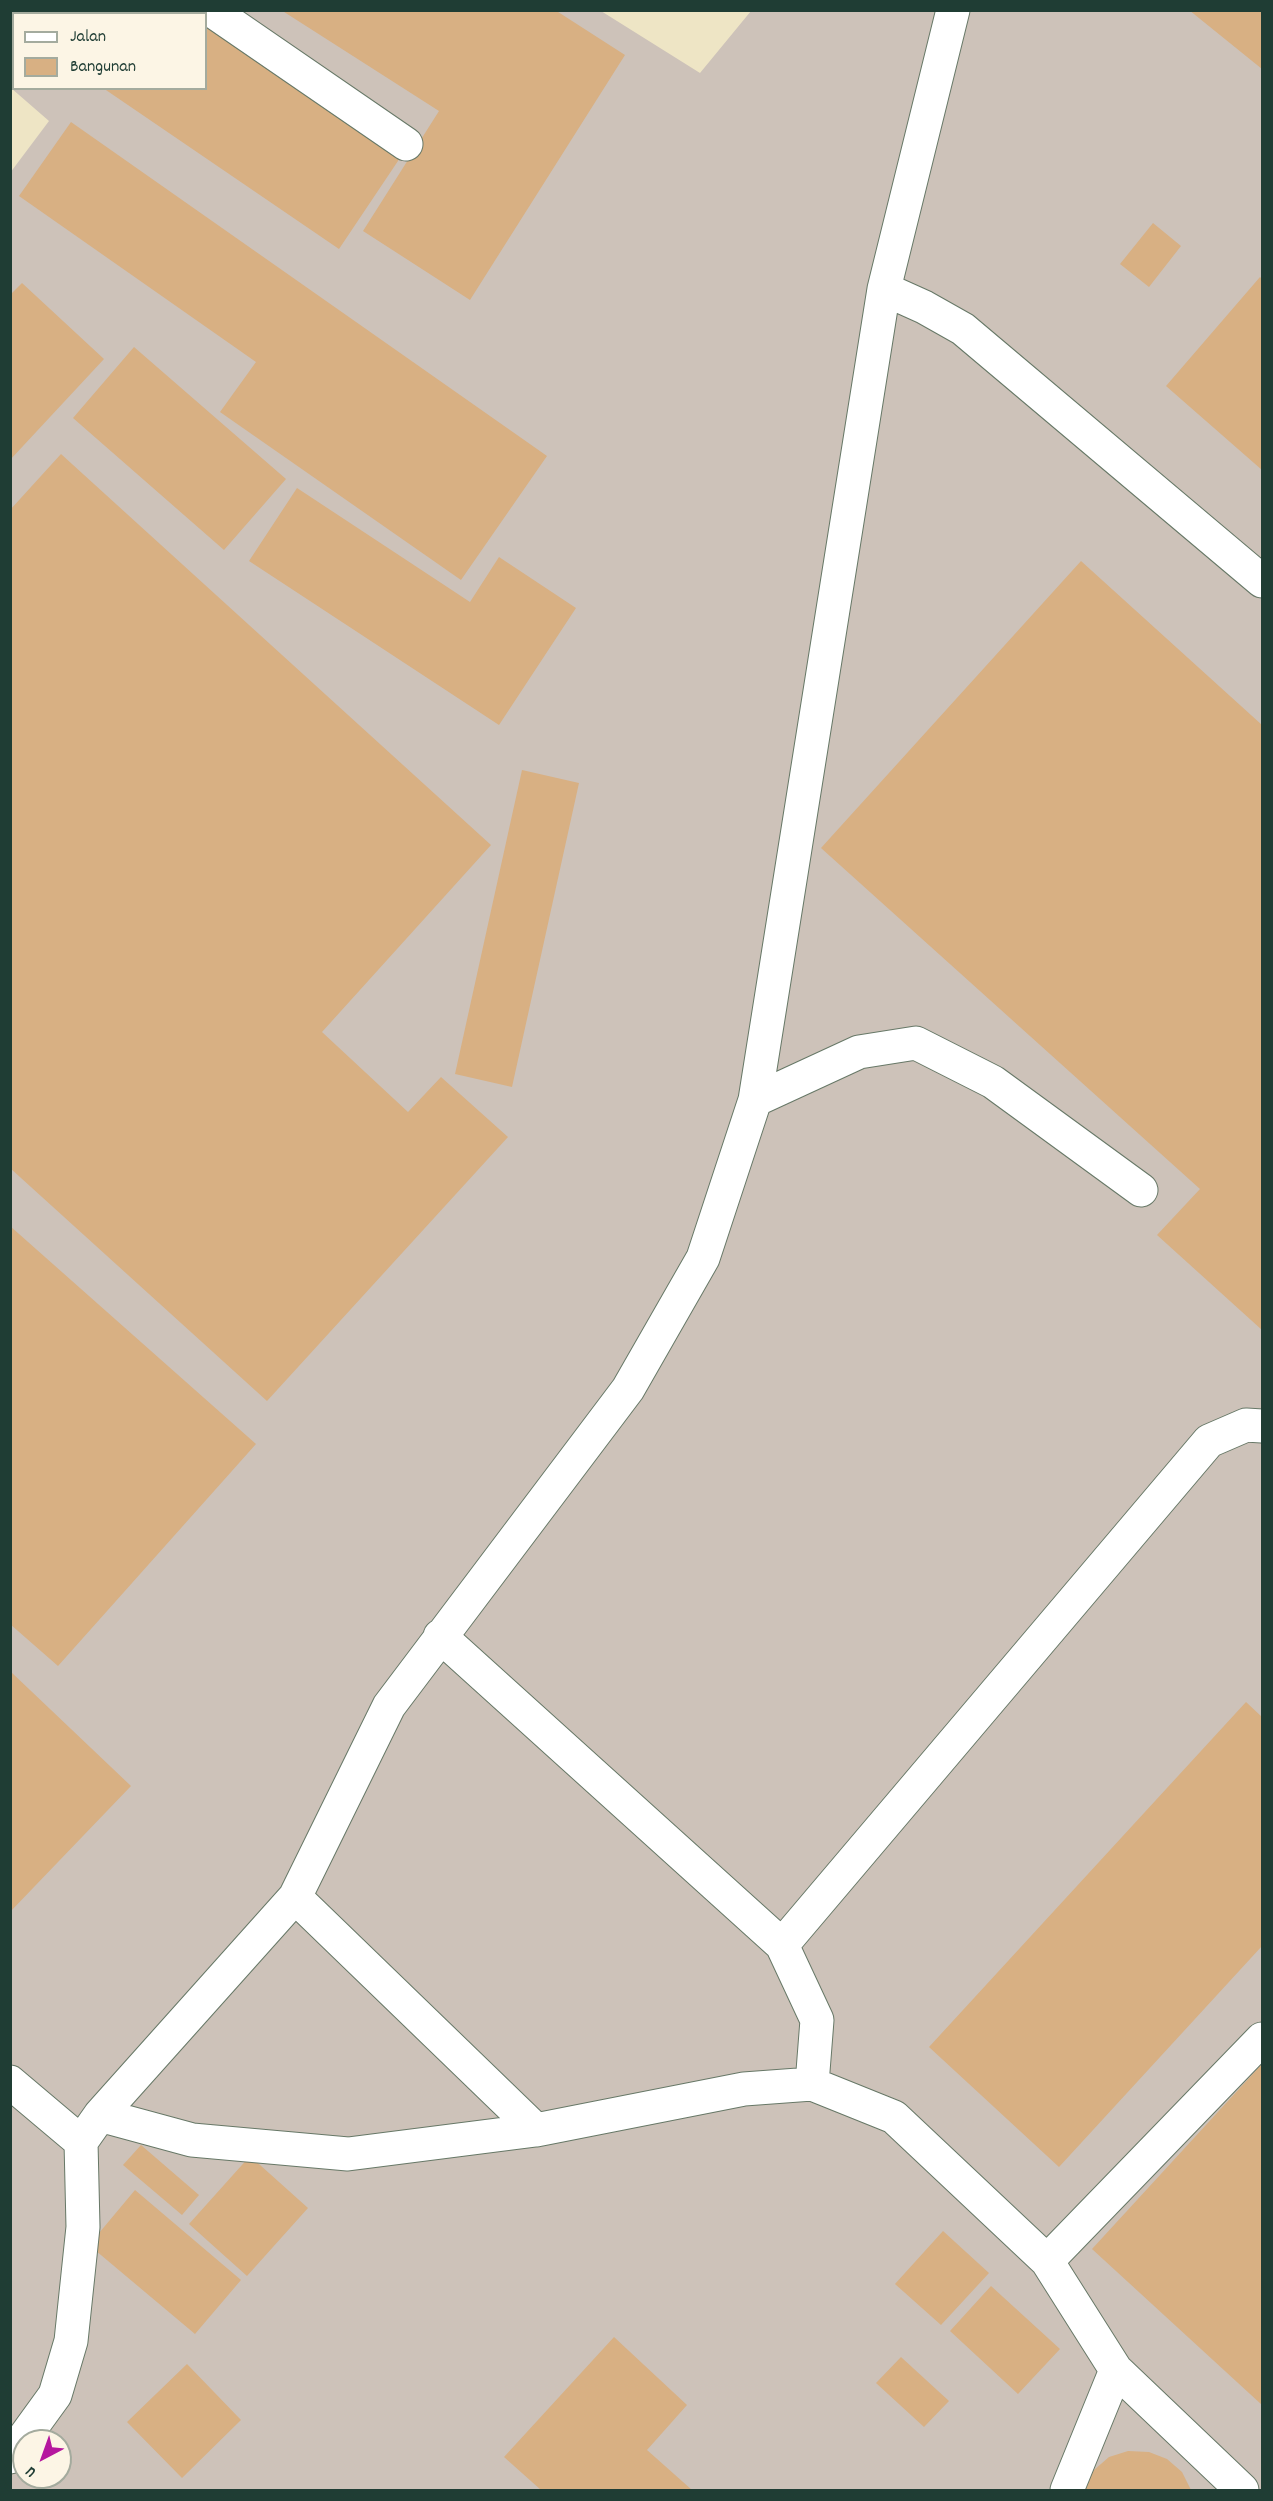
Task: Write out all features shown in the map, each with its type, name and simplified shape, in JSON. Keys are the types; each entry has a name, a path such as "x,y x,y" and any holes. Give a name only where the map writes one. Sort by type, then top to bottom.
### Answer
{"lane":[{"path":"211,10 406,144"},
{"path":"10,2457 55,2395 71,2341 83,2227 81,2142 100,2115 295,1897 389,1706 628,1389 703,1258 755,1100 884,289 953,10"},
{"path":"884,289 924,307 963,329 1263,581"},
{"path":"755,1100 859,1052 916,1043 993,1082 1141,1190"},
{"path":"782,1945 1209,1441 1246,1425 1263,1426"},
{"path":"440,1636 782,1945 817,2020 812,2084"},
{"path":"295,1897 536,2130"},
{"path":"1047,2261 1263,2039"},
{"path":"10,2082 81,2142"},
{"path":"100,2115 192,2140 348,2154 536,2130 744,2089 812,2084 894,2117 1047,2261 1116,2370 1242,2490"},
{"path":"1067,2490 1116,2370"}],"shaded area":[{"path":"11,11 601,11 700,73 751,11 1262,11 1262,2490 11,2490 10,173 49,121 13,90 207,90 207,12 12,12 12,89"}],"building":[{"path":"10,10 190,10 192,12 12,12 12,27 10,26"},
{"path":"281,10 555,10 625,55 470,300 363,231 439,111"},
{"path":"1189,10 1262,10 1262,69"},
{"path":"207,22 402,155 339,249 106,90 207,90"},
{"path":"71,122 547,456 461,580 220,412 256,362 19,196"},
{"path":"1153,223 1181,246 1149,287 1120,264"},
{"path":"1260,277 1262,279 1262,470 1166,386"},
{"path":"22,283 104,359 10,460 10,295"},
{"path":"134,347 286,479 224,550 73,418"},
{"path":"61,454 491,845 322,1032 408,1112 441,1077 508,1137 267,1401 10,1168 10,510"},
{"path":"297,488 470,602 499,557 576,608 499,725 249,561"},
{"path":"1081,561 1262,725 1262,1330 1157,1235 1200,1189 821,848"},
{"path":"522,770 579,783 512,1087 455,1074"},
{"path":"10,1226 256,1444 58,1666 10,1624"},
{"path":"10,1671 131,1786 10,1912"},
{"path":"1246,1702 1262,1717 1262,1946 1059,2167 929,2047"},
{"path":"1262,2064 1262,2405 1092,2249"},
{"path":"141,2145 199,2195 182,2215 123,2165"},
{"path":"250,2156 308,2208 247,2276 189,2224"},
{"path":"135,2190 241,2280 195,2334 89,2245"},
{"path":"943,2231 989,2273 941,2325 895,2284"},
{"path":"991,2286 1060,2349 1018,2394 950,2331"},
{"path":"614,2337 687,2405 647,2450 692,2490 541,2490 504,2457"},
{"path":"901,2357 949,2401 924,2427 876,2383"},
{"path":"187,2364 241,2420 182,2478 127,2422"},
{"path":"1128,2451 1149,2452 1167,2459 1182,2472 1191,2490 1083,2490 1094,2470 1109,2457"}]}
